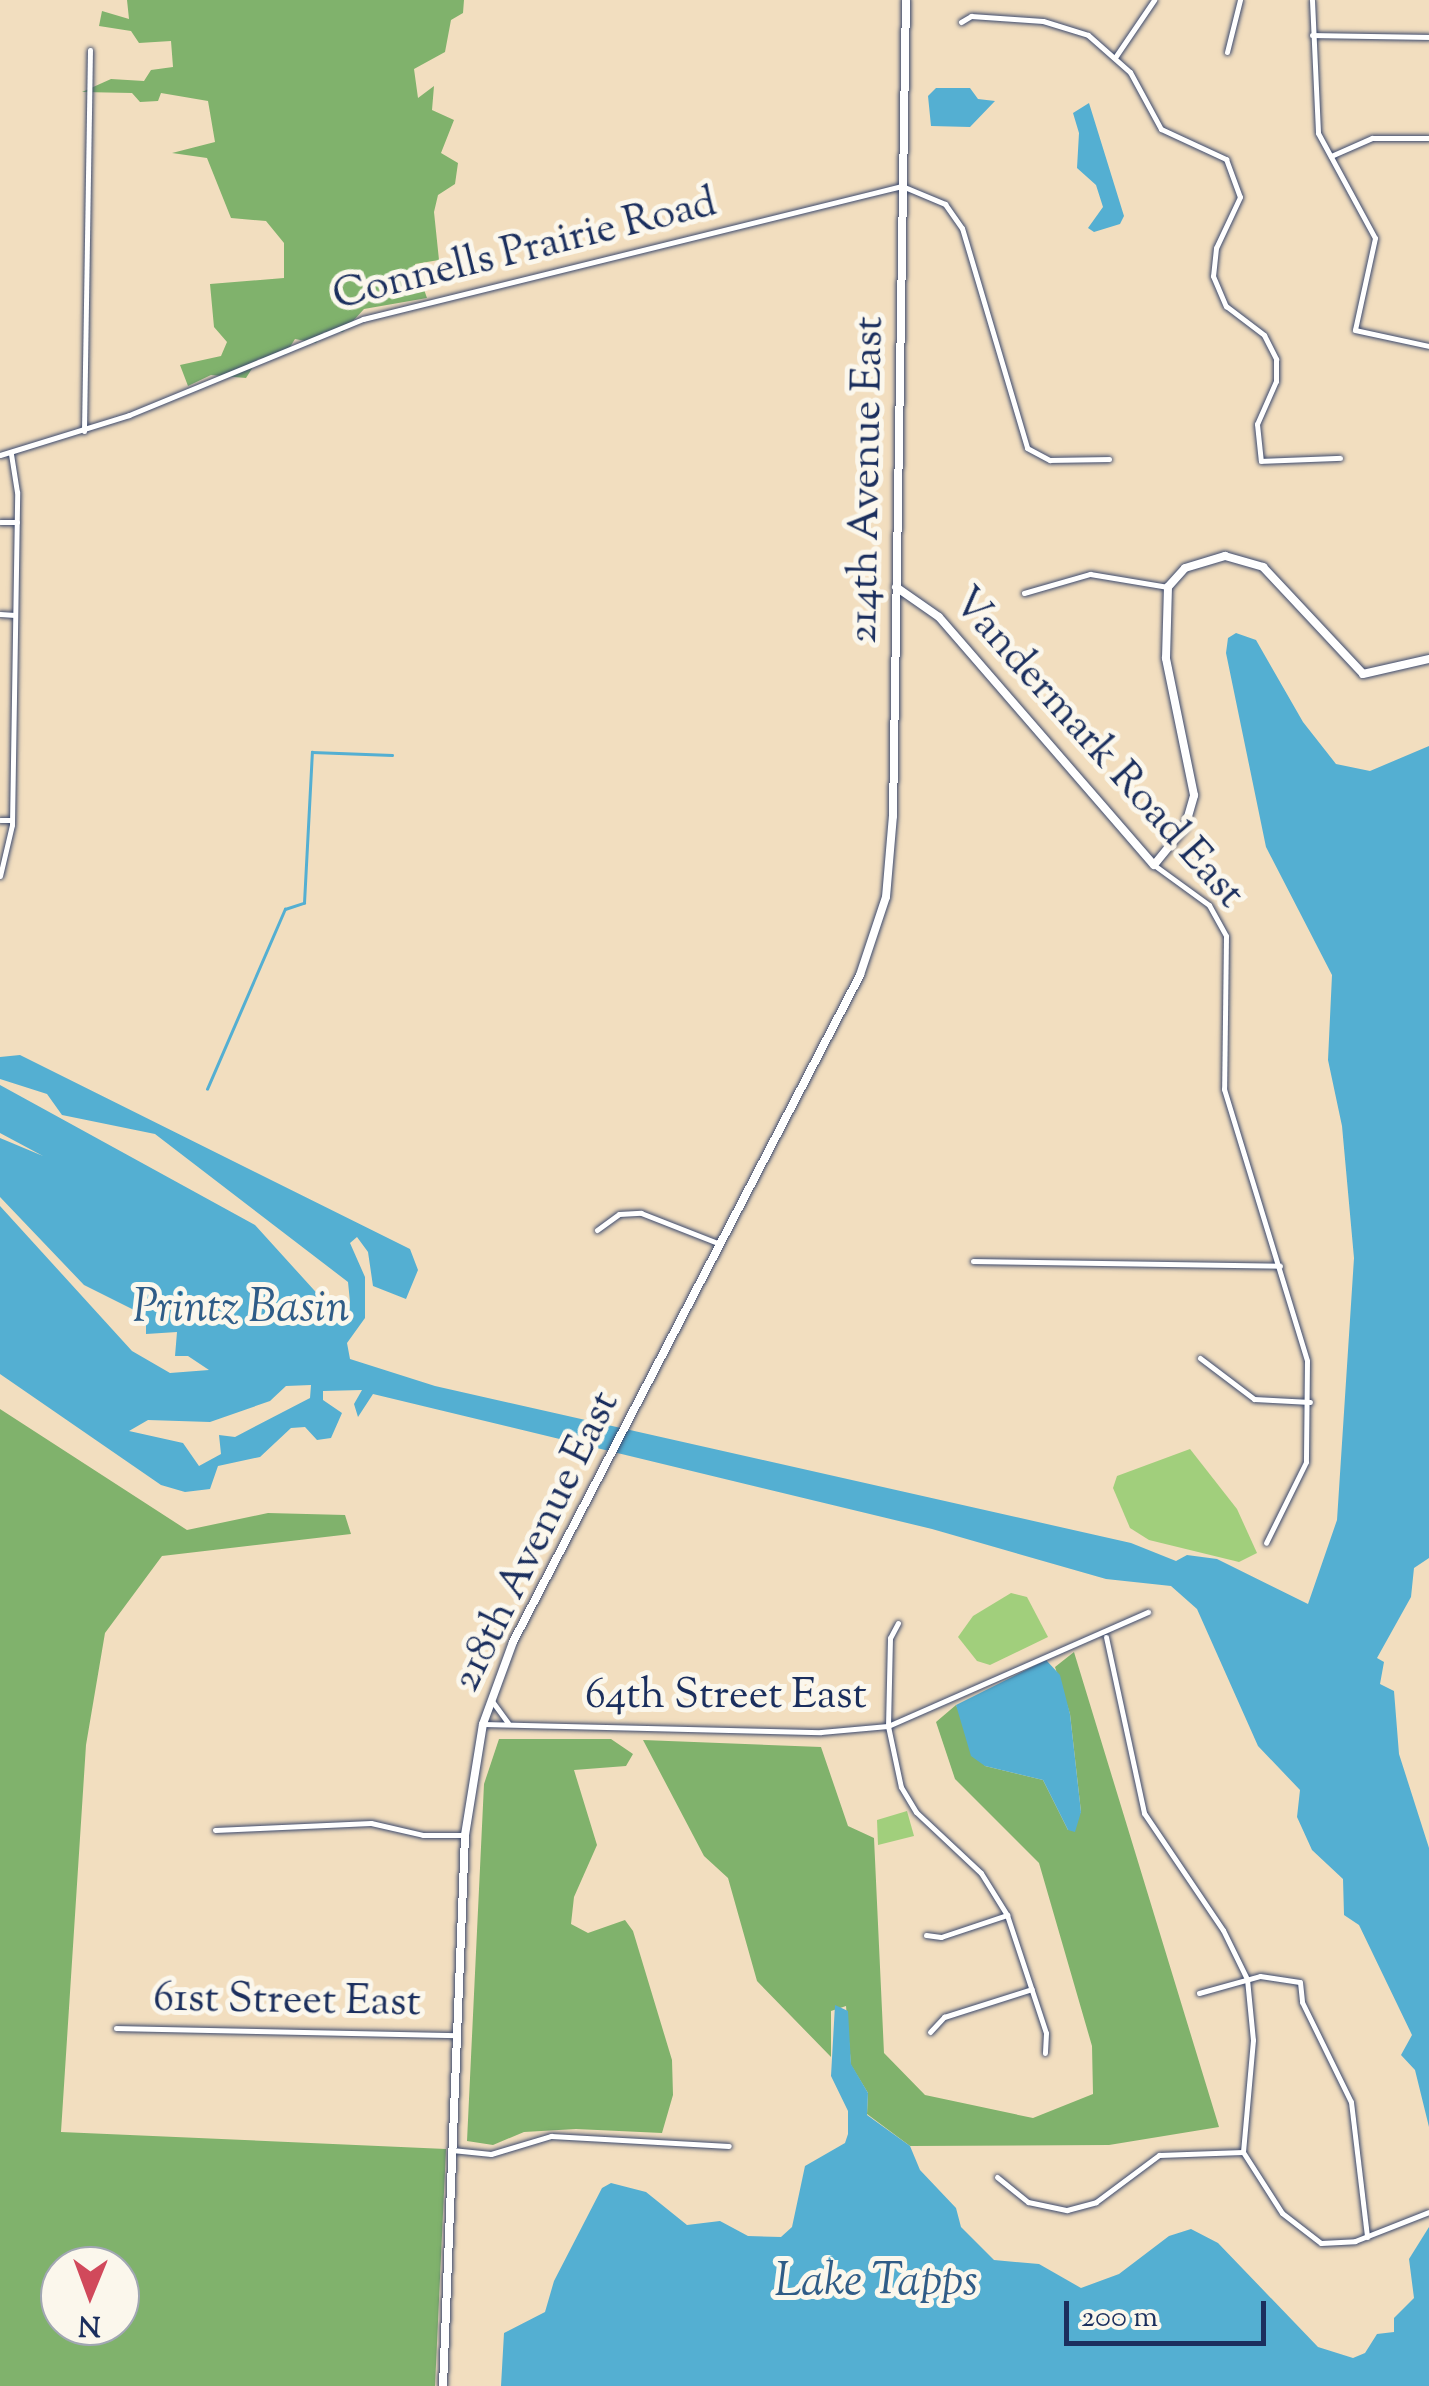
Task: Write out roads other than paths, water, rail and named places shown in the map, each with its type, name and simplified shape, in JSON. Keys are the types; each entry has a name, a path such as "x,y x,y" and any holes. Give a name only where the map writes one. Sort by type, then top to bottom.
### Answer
{"street":[{"name":"214th Avenue East","path":"868,957 892,852 906,0"},
{"path":"1116,56 1154,0"},
{"path":"1227,52 1240,0"},
{"path":"1312,0 1312,106 1331,156 1375,238 1355,330 1429,346"},
{"path":"960,22 971,16 1056,23 1088,34 1116,56 1161,129 1218,152 1236,172 1239,207 1216,248 1214,276 1226,306 1264,335 1276,358 1276,381 1257,424 1262,461 1340,458"},
{"path":"1312,35 1429,38"},
{"path":"84,431 90,50"},
{"path":"1331,156 1372,138 1429,138"},
{"name":"Connells Prairie Road","path":"0,455 84,431 363,318 902,186"},
{"path":"902,186 945,204 962,228 1026,448 1050,460 1108,459"},
{"path":"0,876 12,820 17,522 11,453"},
{"path":"0,522 17,522"},
{"path":"1024,593 1090,574 1168,587 1200,560 1246,560 1283,581 1363,674 1429,660"},
{"name":"Vandermark Road East","path":"896,587 939,616 1154,865 1209,905 1226,936 1224,1089 1302,1336 1310,1402 1306,1462 1266,1544"},
{"path":"1154,865 1186,827 1194,796 1168,672 1168,587"},
{"path":"0,614 15,615"},
{"path":"0,820 12,820"},
{"name":"218th Avenue East","path":"443,2386 464,1834 483,1724 513,1642 868,957"},
{"path":"597,1230 619,1214 641,1214 720,1244"},
{"path":"973,1261 1281,1266"},
{"path":"1200,1358 1254,1399 1310,1402"},
{"name":"64th Street East","path":"483,1724 821,1732 888,1726 1094,1634 1105,1636 1117,1623 1148,1612"},
{"path":"898,1624 890,1638 888,1726 907,1800 981,1873 1007,1915 1046,2033 1045,2054"},
{"path":"1105,1636 1144,1813 1224,1930 1246,1979 1253,2040 1243,2152 1265,2192 1308,2237 1330,2244 1367,2237 1429,2212"},
{"path":"492,1700 500,1718 516,1726"},
{"path":"215,1830 372,1823 423,1835 464,1834"},
{"path":"926,1935 941,1937 1007,1915"},
{"path":"1199,1993 1246,1979 1300,1982 1308,2016 1351,2102 1367,2237"},
{"path":"930,2032 944,2018 1032,1989"},
{"name":"61st Street East","path":"116,2028 456,2035"},
{"path":"452,2150 490,2154 551,2136 729,2146"},
{"path":"996,2177 1028,2202 1067,2210 1096,2202 1159,2155 1243,2152"}],"water":[{"path":"936,88 970,88 978,99 995,101 970,127 931,126 928,96"},
{"path":"1089,103 1124,216 1120,224 1094,232 1088,228 1103,207 1096,185 1077,168 1079,133 1073,113"},
{"name":"Printz Basin","path":"1236,633 1256,640 1303,722 1336,764 1370,771 1429,746 1429,1558 1414,1568 1411,1597 1377,1658 1384,1662 1380,1684 1394,1691 1399,1754 1429,1848 1429,2127 1415,2070 1401,2055 1412,2035 1359,1925 1344,1915 1343,1879 1312,1850 1297,1817 1300,1790 1258,1746 1197,1609 1171,1586 1106,1579 932,1529 373,1394 358,1417 354,1404 362,1390 323,1391 323,1400 342,1413 331,1438 317,1440 305,1427 291,1428 260,1457 218,1466 210,1489 185,1492 161,1485 0,1374 0,1206 132,1351 170,1373 209,1370 188,1356 175,1356 177,1332 146,1334 146,1316 84,1285 0,1197 0,1138 43,1156 0,1133 0,1085 255,1225 343,1322 350,1302 348,1282 155,1134 62,1115 47,1094 0,1079 0,1057 20,1055 410,1249 418,1270 406,1299 373,1286 368,1252 357,1237 350,1243 365,1277 365,1318 347,1343 350,1359 435,1386 1131,1543 1176,1561 1187,1555 1217,1559 1308,1604 1337,1520 1354,1258 1342,1126 1328,1060 1332,975 1266,847 1226,653 1228,638","holes":["311,1385 310,1398 235,1437 219,1435 221,1454 199,1466 183,1443 129,1431 148,1420 210,1422 270,1401 286,1386"]},
{"path":"1046,1660 1060,1675 1070,1714 1081,1812 1075,1832 1068,1830 1043,1780 985,1766 971,1756 956,1705"},
{"name":"Lake Tapps","path":"835,2005 848,2011 851,2064 868,2093 867,2115 910,2146 920,2170 956,2208 961,2227 994,2260 1039,2264 1081,2288 1119,2274 1169,2236 1191,2229 1218,2243 1318,2347 1353,2358 1365,2353 1377,2334 1394,2332 1394,2318 1414,2298 1409,2259 1429,2227 1429,2386 501,2386 504,2333 545,2312 554,2281 602,2188 611,2183 646,2192 687,2225 720,2221 748,2236 781,2237 792,2227 805,2166 845,2143 848,2134 848,2111 831,2076"}],"waterway":[{"path":"207,1089 285,909 304,903 312,752 392,755"}]}
